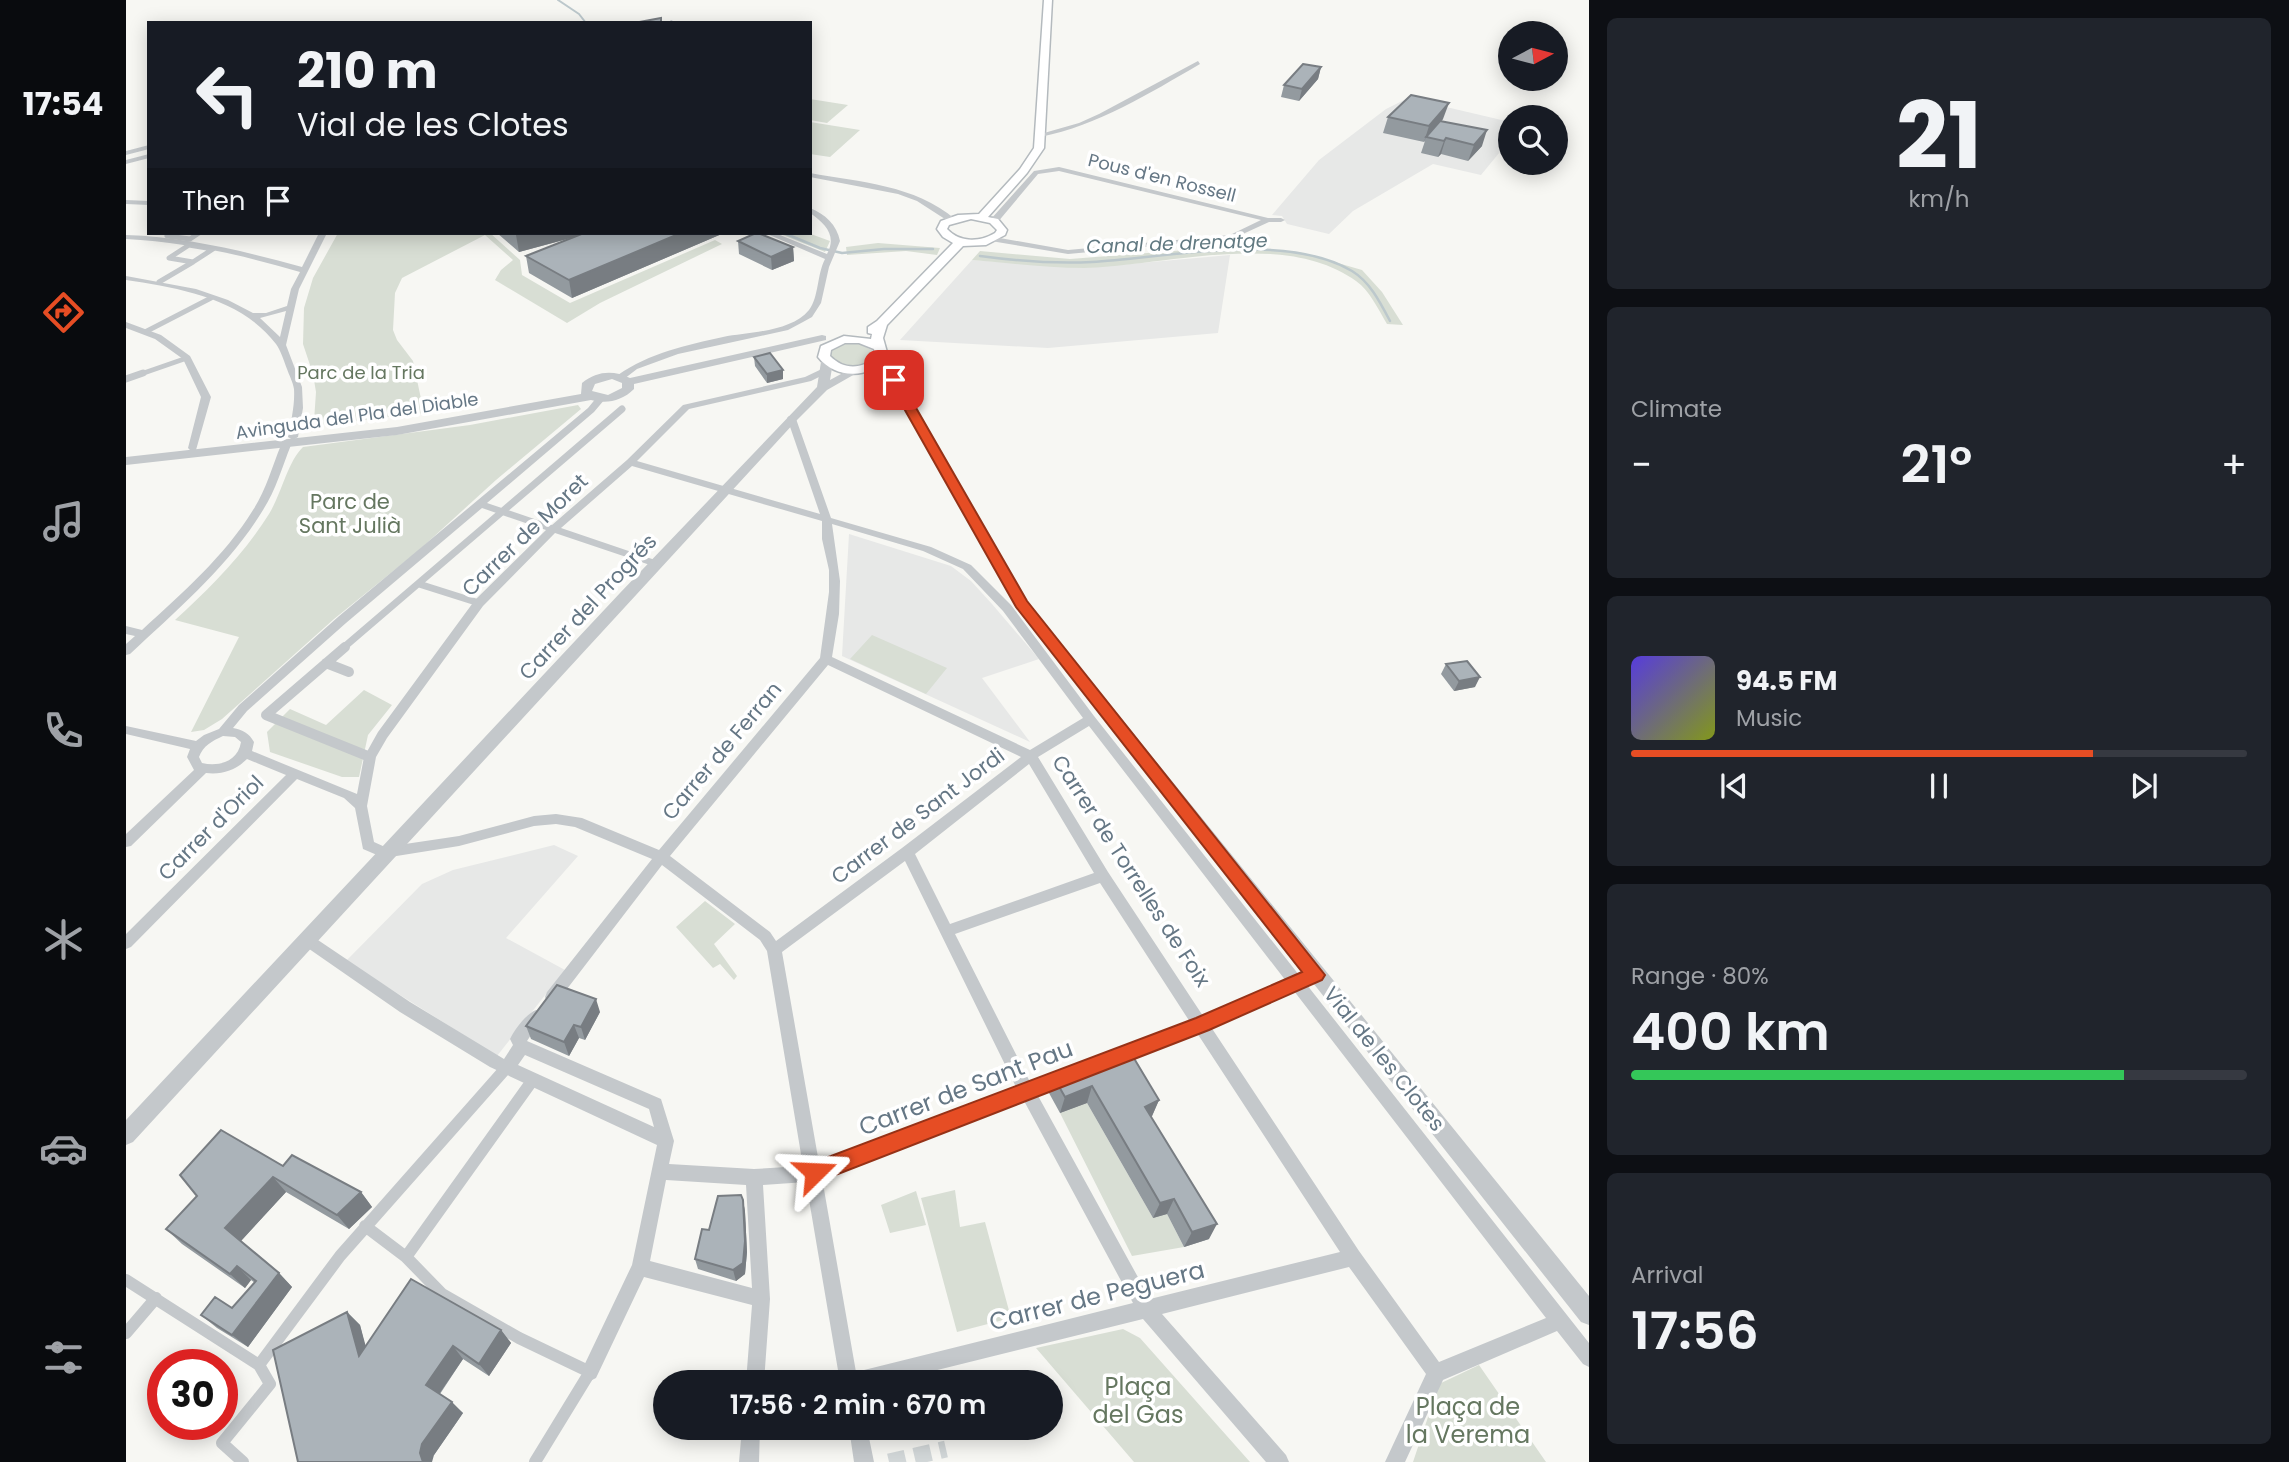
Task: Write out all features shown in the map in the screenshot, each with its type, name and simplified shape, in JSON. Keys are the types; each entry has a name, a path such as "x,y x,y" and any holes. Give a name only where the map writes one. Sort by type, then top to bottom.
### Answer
{"main road":[{"path":"982,217 1034,159 1039,148 1048,0"},
{"path":"982,217 994,221 1002,230 994,239 985,242 961,241 949,237 942,229 951,219 982,217"},
{"path":"880,354 859,369 839,368 825,363 828,345 881,324 961,241"},
{"path":"880,354 877,338 881,324"},
{"path":"822,338 866,341 880,354"}],"street":[{"path":"1040,135 1095,117 1198,63"},
{"path":"126,153 147,147"},
{"path":"126,162 147,157"},
{"name":"Pous d'en Rossell","path":"994,221 1036,172 1059,169 1268,220 1281,220"},
{"path":"812,175 900,192 920,199 951,219"},
{"path":"126,202 147,203"},
{"path":"593,396 620,396 628,389 625,379 628,370 653,359 788,327 802,321 816,309 825,266 836,238 826,221 812,211"},
{"path":"994,239 1068,252 1232,237 1268,220"},
{"path":"169,235 190,239 196,235"},
{"path":"282,345 302,270 322,235"},
{"path":"774,235 830,258"},
{"path":"126,237 168,239 228,249 302,270"},
{"path":"159,282 193,262 213,249 189,245 169,258 193,262"},
{"path":"126,278 159,282 211,298 252,316 282,345 298,387 298,408 289,441 259,509 219,561 177,606 126,651"},
{"path":"146,331 211,298"},
{"path":"252,316 267,315 291,307"},
{"path":"126,325 146,331 187,358 206,397 192,448"},
{"path":"223,732 243,708 332,629 592,410 593,396 586,385 594,379 608,375 625,379 791,347 822,338"},
{"path":"791,347 810,349 825,363 820,391 797,382"},
{"name":"Vial de les Clotes","path":"880,354 1021,604 1306,979 1589,1314"},
{"path":"126,379 187,358"},
{"name":"Carrer de Moret","path":"361,806 370,757 382,735 479,603 554,528 686,408 817,377 825,363"},
{"path":"859,369 884,377 899,388"},
{"name":"Carrer del Progrés","path":"126,1135 384,853 792,418 820,391 859,369"},
{"name":"Avinguda del Pla del Diable","path":"126,454 397,431 593,396"},
{"path":"370,757 266,715 622,409"},
{"path":"792,418 827,521 825,531 834,570 831,639 827,659"},
{"name":"Avinguda del Pla del Diable","path":"126,461 289,441"},
{"path":"629,462 927,549 967,567 1007,608 1090,719 1306,979 1589,1358"},
{"path":"481,504 656,564"},
{"path":"419,584 479,603"},
{"path":"126,630 144,634"},
{"name":"Carrer de Torrelles de Foix","path":"827,659 1031,756 1104,876 1353,1256 1436,1373"},
{"name":"Carrer de Ferran","path":"507,1067 522,1046 518,1039 661,858 827,659"},
{"path":"326,663 349,672"},
{"name":"Carrer de Sant Jordi","path":"774,950 1031,756 1090,719"},
{"path":"126,730 198,746"},
{"path":"223,732 244,735 248,742 245,753 231,765 212,770 204,769 194,762 194,751 198,746 223,732"},
{"path":"245,753 349,795 361,806 368,845 384,853 459,841 534,821 556,819 577,822 661,858 765,936 774,950 850,1370"},
{"path":"126,842 204,769"},
{"name":"Carrer d'Oriol","path":"126,943 296,773"},
{"path":"907,852 1026,1090 1146,1309 1279,1462"},
{"path":"948,931 1104,876"},
{"path":"307,940 405,1007 532,1081 666,1141"},
{"name":"Carrer de Sant Pau","path":"1102,1062 1202,1024 1306,979"},
{"path":"522,1046 655,1104 666,1141 662,1172 640,1267 590,1372 535,1462"},
{"path":"259,1365 365,1226 507,1067"},
{"name":"Carrer de Sant Pau","path":"662,1172 754,1177 815,1172 1077,1072"},
{"path":"406,1257 532,1081"},
{"path":"754,1177 761,1298 756,1370"},
{"path":"365,1226 406,1257 442,1294 519,1338 590,1372"},
{"name":"Carrer de Peguera","path":"900,1370 1353,1256"},
{"path":"640,1267 761,1298"},
{"path":"126,1280 259,1365 270,1384 222,1443 243,1462"},
{"path":"126,1333 156,1298"},
{"path":"1395,1462 1436,1373 1560,1321"},
{"path":"749,1462 750,1440"},
{"path":"860,1440 864,1462"}],"shaded area":[{"path":"1408,98 1498,119 1498,154 1481,175 1433,164 1353,211 1329,234 1287,224 1282,216 1272,215 1319,160 1386,109"},
{"path":"1230,255 1218,333 1048,348 900,340 972,260 1084,268"},
{"path":"849,534 951,566 971,581 992,604 1039,659 982,678 1030,742 842,656"},
{"path":"554,845 578,856 506,938 565,970 497,1056 346,961 422,884 453,870"}],"green space":[{"path":"812,99 848,105 827,123 812,120"},
{"path":"812,122 860,130 830,157 812,154"},
{"path":"812,234 830,241 825,252 783,235"},
{"name":"Parc de la Tria","path":"337,235 485,235 402,278 395,293 393,330 413,361 424,413 318,425 314,421 316,392 303,344 304,308 313,278"},
{"name":"Parc de la Tria","path":"485,235 492,235 520,260 522,275 570,303 715,240 722,244 600,303 567,323 495,280 501,270 513,260"},
{"path":"878,243 940,248 937,255 906,251 847,255 846,247"},
{"path":"1238,246 1303,253 1362,270 1382,292 1403,325 1387,324 1370,295 1356,281 1327,265 1295,257 1224,254 1084,268 972,260 980,251 1070,259"},
{"path":"855,342 876,352 877,356 860,366 848,366 830,358 831,350 841,344"},
{"name":"Parc de Sant Julià","path":"578,405 581,409 496,480 418,551 334,619 222,719 204,730 191,732 239,637 175,620 201,596 249,543 273,506 293,461 303,447 470,425"},
{"path":"872,635 947,668 926,694 850,659"},
{"path":"364,690 392,705 368,735 359,777 342,777 270,752 267,732 290,709 326,725"},
{"path":"705,901 735,924 714,944 737,976 734,980 720,964 713,968 676,927"},
{"path":"1087,1103 1153,1218 1167,1214 1184,1247 1132,1256 1060,1113"},
{"path":"955,1190 960,1227 985,1222 1011,1318 957,1332 921,1198"},
{"path":"916,1191 926,1225 890,1233 881,1205"},
{"name":"Plaça del Gas","path":"1123,1329 1140,1338 1250,1462 1134,1462 1063,1379 1063,1370 1055,1370 1036,1348"},
{"name":"Plaça de la Verema","path":"1479,1365 1546,1462 1413,1462 1439,1384"}],"building":[{"path":"1303,64 1321,67 1302,89 1284,85"},
{"path":"1411,95 1449,103 1429,126 1388,117"},
{"path":"1440,121 1487,130 1474,145 1446,138 1444,141 1426,137"},
{"path":"579,235 676,235 569,280 526,256"},
{"path":"752,235 763,235 793,247 771,257 738,241"},
{"path":"770,353 783,370 767,374 754,357"},
{"path":"1467,661 1480,677 1459,681 1446,664"},
{"path":"557,985 596,999 581,1027 574,1025 564,1042 526,1026"},
{"path":"1129,1050 1159,1100 1145,1107 1217,1224 1192,1232 1174,1199 1160,1203 1092,1086 1065,1097 1053,1076"},
{"path":"221,1130 283,1166 292,1155 361,1192 337,1215 273,1177 225,1228 279,1273 232,1335 201,1315 215,1297 232,1308 256,1281 237,1266 230,1274 166,1229 197,1196 180,1175"},
{"path":"741,1195 745,1241 743,1263 733,1270 695,1259 702,1229 709,1230 718,1196"},
{"path":"411,1279 501,1330 479,1364 453,1346 426,1385 452,1402 422,1444 420,1453 423,1462 298,1462 273,1350 347,1312 359,1356"}],"waterway":[{"path":"558,0 584,21"},
{"path":"789,235 820,248 842,253 884,249 933,249"},
{"name":"Canal de drenatge","path":"980,256 1078,263 1225,250 1294,252 1325,259 1352,271 1374,293 1390,321"}],"tunnel":[{"path":"889,1462 946,1449"}],"route":[{"path":"815,1172 1202,1024 1315,975 1021,604 894,380"}]}
